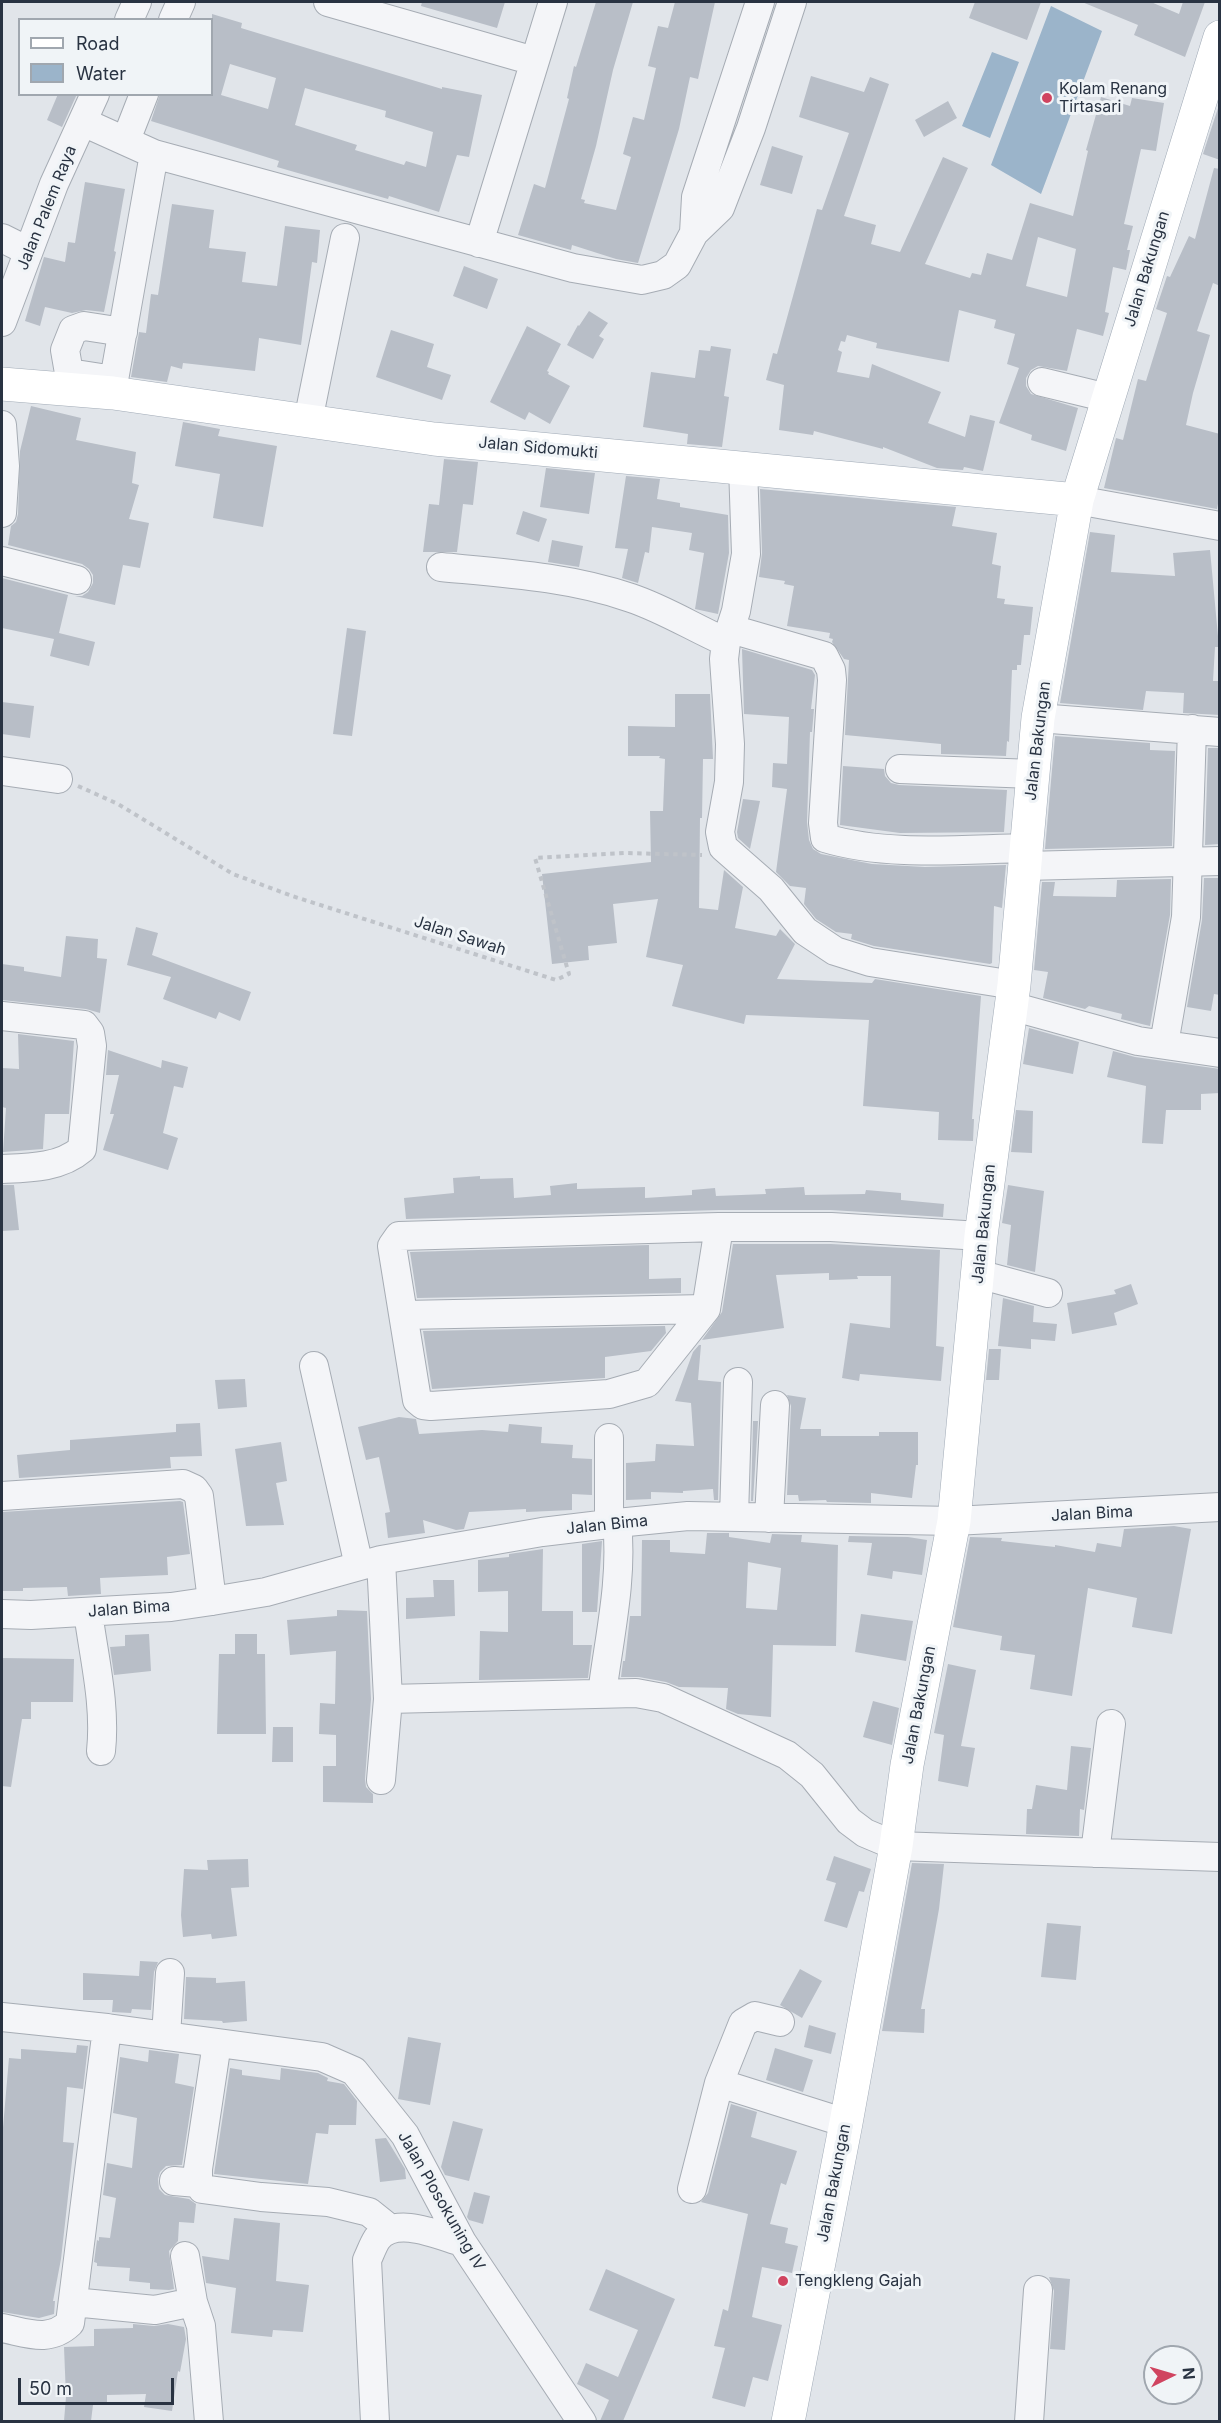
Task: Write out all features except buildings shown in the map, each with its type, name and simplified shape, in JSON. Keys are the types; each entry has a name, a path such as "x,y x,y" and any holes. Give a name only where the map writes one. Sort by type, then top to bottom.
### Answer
{"main road":[{"name":"Jalan Bakungan","path":"788,2421 846,2122 896,1846 907,1766 954,1521 981,1236 1012,996 1038,718 1077,500 1220,37"},
{"name":"Jalan Sidomukti","path":"2,384 113,393 434,438 1077,500"}],"street":[{"path":"130,18 137,2"},
{"path":"175,18 180,2"},
{"path":"328,2 534,61"},
{"path":"479,243 553,2"},
{"path":"694,233 696,197 760,2"},
{"path":"83,122 154,154 573,268 642,280 663,275 677,265 694,233 720,208 751,128 792,2"},
{"name":"Jalan Palem Raya","path":"2,322 54,184 94,96"},
{"path":"126,140 143,96"},
{"path":"721,118 751,128"},
{"path":"123,332 154,154"},
{"path":"2,238 28,251"},
{"path":"308,421 345,238"},
{"path":"1042,382 1108,398"},
{"path":"2,425 5,466 2,513"},
{"path":"743,467 746,554 729,636 725,686 730,744 729,782 720,832 723,848 771,889 805,931 835,951 870,962 1012,996 1138,1041 1220,1053"},
{"path":"1077,500 1220,526"},
{"path":"2,561 77,580"},
{"path":"441,567 503,573 612,592 729,636 824,656 828,661 832,680 823,823 825,838 864,845 1026,857 1220,861"},
{"path":"1038,718 1206,730 1189,861 1186,917 1164,1044"},
{"path":"900,768 1033,774"},
{"path":"2,771 58,779"},
{"path":"2,1016 84,1025 90,1033 92,1046 82,1149 72,1158 36,1168 2,1169"},
{"path":"719,1227 706,1309 647,1383 609,1394 431,1406 423,1405 417,1400 392,1246 399,1236 719,1227 831,1227 981,1236"},
{"path":"978,1274 1048,1293"},
{"path":"404,1315 706,1309"},
{"path":"314,1366 370,1563 388,1699 381,1780"},
{"path":"734,1517 738,1382"},
{"path":"769,1518 775,1405"},
{"path":"602,1694 618,1573 619,1540 613,1523 609,1438"},
{"path":"2,1496 183,1484 194,1489 198,1496 212,1601"},
{"name":"Jalan Bima","path":"2,1614 31,1615 171,1607 266,1592 370,1563 542,1532 688,1516 954,1521 1220,1507"},
{"path":"88,1612 101,1695 103,1736 101,1752"},
{"path":"388,1699 636,1693 663,1698 787,1755 812,1775 849,1821 865,1833 896,1846 1220,1857"},
{"path":"1095,1853 1112,1724"},
{"path":"166,2036 170,1973"},
{"path":"692,2189 719,2083 743,2023 755,2016 780,2022"},
{"name":"Jalan Plosokuning IV","path":"2,2017 107,2028 322,2057 354,2072 405,2135 462,2242 582,2421"},
{"path":"2,2328 48,2336 60,2332 70,2322 107,2028"},
{"path":"217,2043 198,2169 186,2182 202,2188 225,2192 328,2202 369,2212 390,2228 410,2228 462,2242"},
{"path":"719,2083 846,2122"},
{"path":"375,2421 367,2260 377,2239 390,2228"},
{"path":"185,2256 193,2302 201,2326 209,2421"},
{"path":"1029,2421 1038,2290"},
{"path":"73,2302 155,2310 193,2302"}],"path":[{"name":"Jalan Sawah","path":"58,779 118,804 233,874 292,896 556,980 569,974 535,858 625,853 730,855"}],"water":[{"name":"Kolam Renang Tirtasari","path":"1051,6 1102,31 1041,194 991,165"},
{"path":"992,52 1019,62 990,138 962,126"}],"place":[{"name":"Kolam Renang Tirtasari","path":"1047,98"},
{"name":"Tengkleng Gajah","path":"783,2281"}]}
